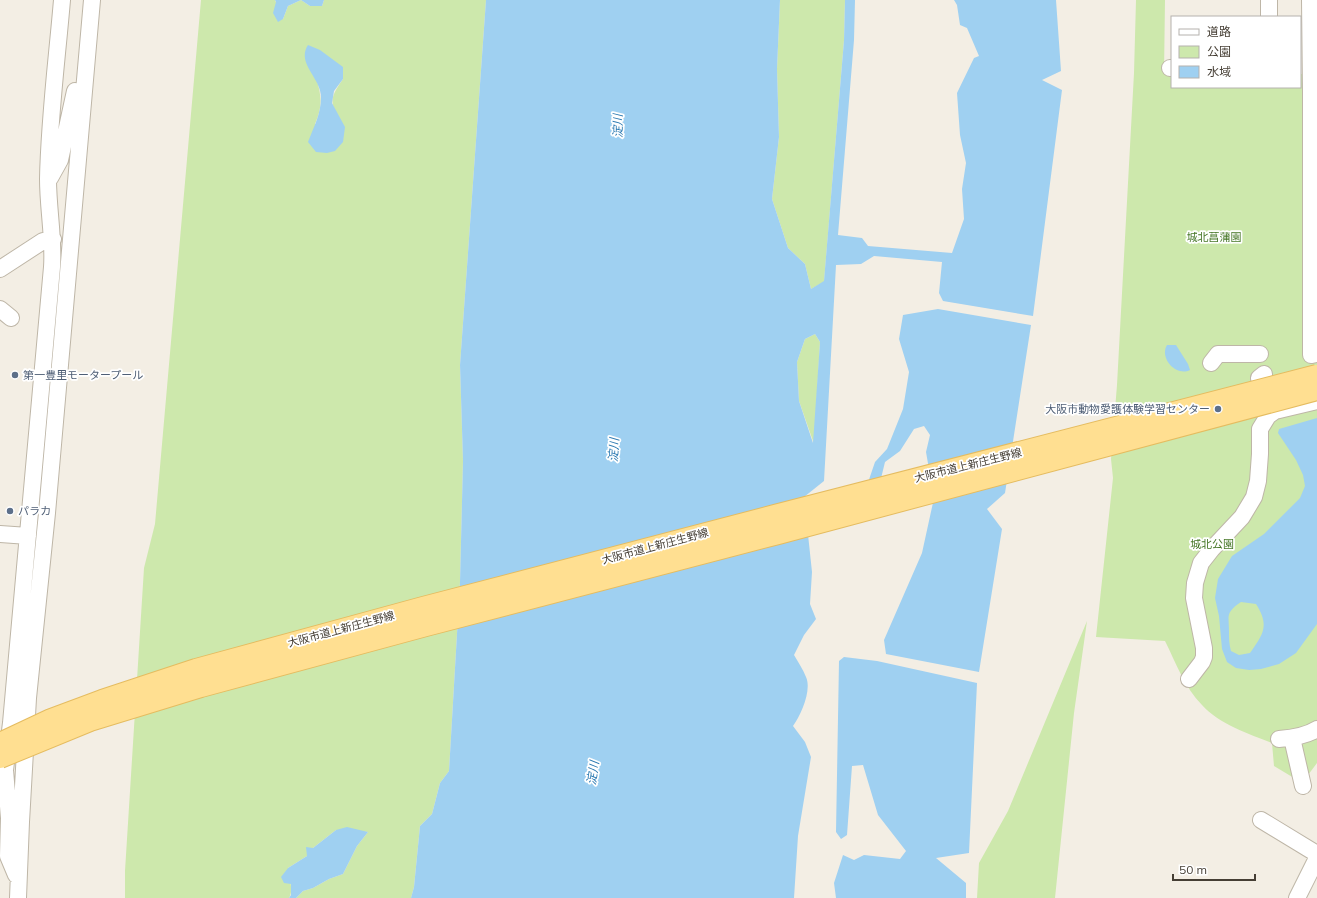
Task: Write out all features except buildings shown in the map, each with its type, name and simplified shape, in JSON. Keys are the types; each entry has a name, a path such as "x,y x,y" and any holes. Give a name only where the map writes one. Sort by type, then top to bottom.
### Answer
{"main road":[{"name":"大阪市道上新庄生野線","path":"0,743 51,719 196,669 423,607 698,535 1313,383"},
{"name":"大阪市道上新庄生野線","path":"2,767 90,722 208,685 808,526 1313,383"}],"street":[{"path":"19,881 8,856 9,818 2,767 5,726 28,536 52,267 53,239 48,181 50,139 62,0"},
{"path":"18,898 20,822 28,698 47,513 92,0"},
{"path":"1269,0 1269,16"},
{"path":"1310,0 1309,67 1311,92 1312,355"},
{"path":"48,181 60,160 79,75 87,56"},
{"path":"0,269 43,240 53,239"},
{"path":"1210,363 1218,354 1260,354"},
{"path":"1264,374 1258,378 1268,416"},
{"path":"1189,679 1204,657 1204,648 1194,598 1195,583 1201,563 1242,517 1254,497 1258,481 1260,429 1268,416 1276,412 1317,401"},
{"path":"0,534 28,536"},
{"path":"1303,786 1286,739 1312,732 1317,729"},
{"path":"1261,820 1317,854"},
{"path":"1296,898 1317,858"}],"green space":[{"path":"201,0 275,0 283,19 288,6 301,0 310,6 322,6 324,0 486,0 460,365 463,461 460,582 449,771 440,783 432,814 420,826 414,887 411,898 296,898 303,891 343,874 357,846 368,832 336,830 313,848 307,856 288,868 291,887 289,898 125,898 125,871 144,568 155,524","holes":["343,79 334,93 333,103 336,113 344,127 315,124 319,113 320,103 320,93 317,81"]},
{"path":"780,0 845,0 844,40 824,282 811,289 805,264 788,248 772,199 779,137 777,69"},
{"name":"城北公園","path":"1136,0 1165,0 1164,74 1171,74 1171,88 1301,88 1301,74 1317,74 1317,763 1308,775 1299,781 1274,766 1272,743 1226,723 1209,712 1202,705 1186,683 1165,641 1096,637 1113,478 1111,459 1117,385 1134,73"},
{"path":"815,334 820,342 814,444 799,401 797,362 805,339"},
{"path":"1087,621 1074,713 1055,898 977,898 979,863 1008,811"}],"water":[{"path":"275,0 301,0 288,6 283,19 278,22 273,13 276,2"},
{"path":"301,0 324,0 322,6 310,6"},
{"name":"淀川","path":"486,0 780,0 777,69 779,137 772,199 788,248 805,264 811,289 824,281 844,40 845,0 855,0 854,40 838,235 862,238 868,246 952,253 964,219 962,189 966,163 960,135 957,93 974,58 979,56 967,28 960,25 957,5 954,0 1056,0 1061,71 1042,80 1062,90 1033,316 943,301 939,293 942,262 874,256 861,264 836,265 824,481 804,497 812,572 810,604 816,619 804,635 794,655 806,677 808,689 805,702 793,726 805,742 811,757 798,836 794,898 411,898 414,887 420,826 432,814 440,783 449,771 460,582 463,461 460,365","holes":["815,334 820,342 813,443 799,401 797,362 805,339"]},
{"path":"308,45 320,50 343,67 343,79 334,91 332,103 345,127 343,142 335,151 327,153 316,152 308,142 315,125 321,103 321,97 320,90 305,58 305,52"},
{"path":"938,309 1031,325 1005,493 987,509 1002,529 979,672 886,654 884,640 922,553 934,498 926,452 930,435 924,426 914,429 900,451 885,462 875,503 860,506 875,462 887,449 903,409 909,372 899,339 903,315"},
{"path":"1167,345 1176,345 1190,370 1179,371 1170,365 1165,355"},
{"path":"1317,418 1317,624 1296,653 1279,664 1261,669 1249,670 1236,668 1227,662 1222,649 1219,616 1215,598 1218,579 1232,556 1264,534 1300,498 1305,486 1303,475 1296,460 1278,433 1279,429","holes":["1241,602 1256,604 1263,618 1263,630 1250,653 1239,655 1231,651 1230,648 1229,615 1232,609"]},
{"path":"844,657 877,661 977,683 969,853 936,858 966,883 966,898 836,898 834,883 843,855 854,860 864,855 900,859 906,851 878,815 863,765 852,766 847,835 841,839 836,832 839,661"},
{"path":"347,827 368,832 357,846 343,874 303,891 296,898 289,898 291,895 291,884 284,883 281,877 288,868 307,856 306,847 313,848 336,830"}],"place":[{"name":"第一豊里モータープール","path":"15,375"},
{"name":"大阪市動物愛護体験学習センター","path":"1218,409"},
{"name":"パラカ","path":"10,511"}],"park label":[{"name":"城北菖蒲園","path":"1214,237"}]}
